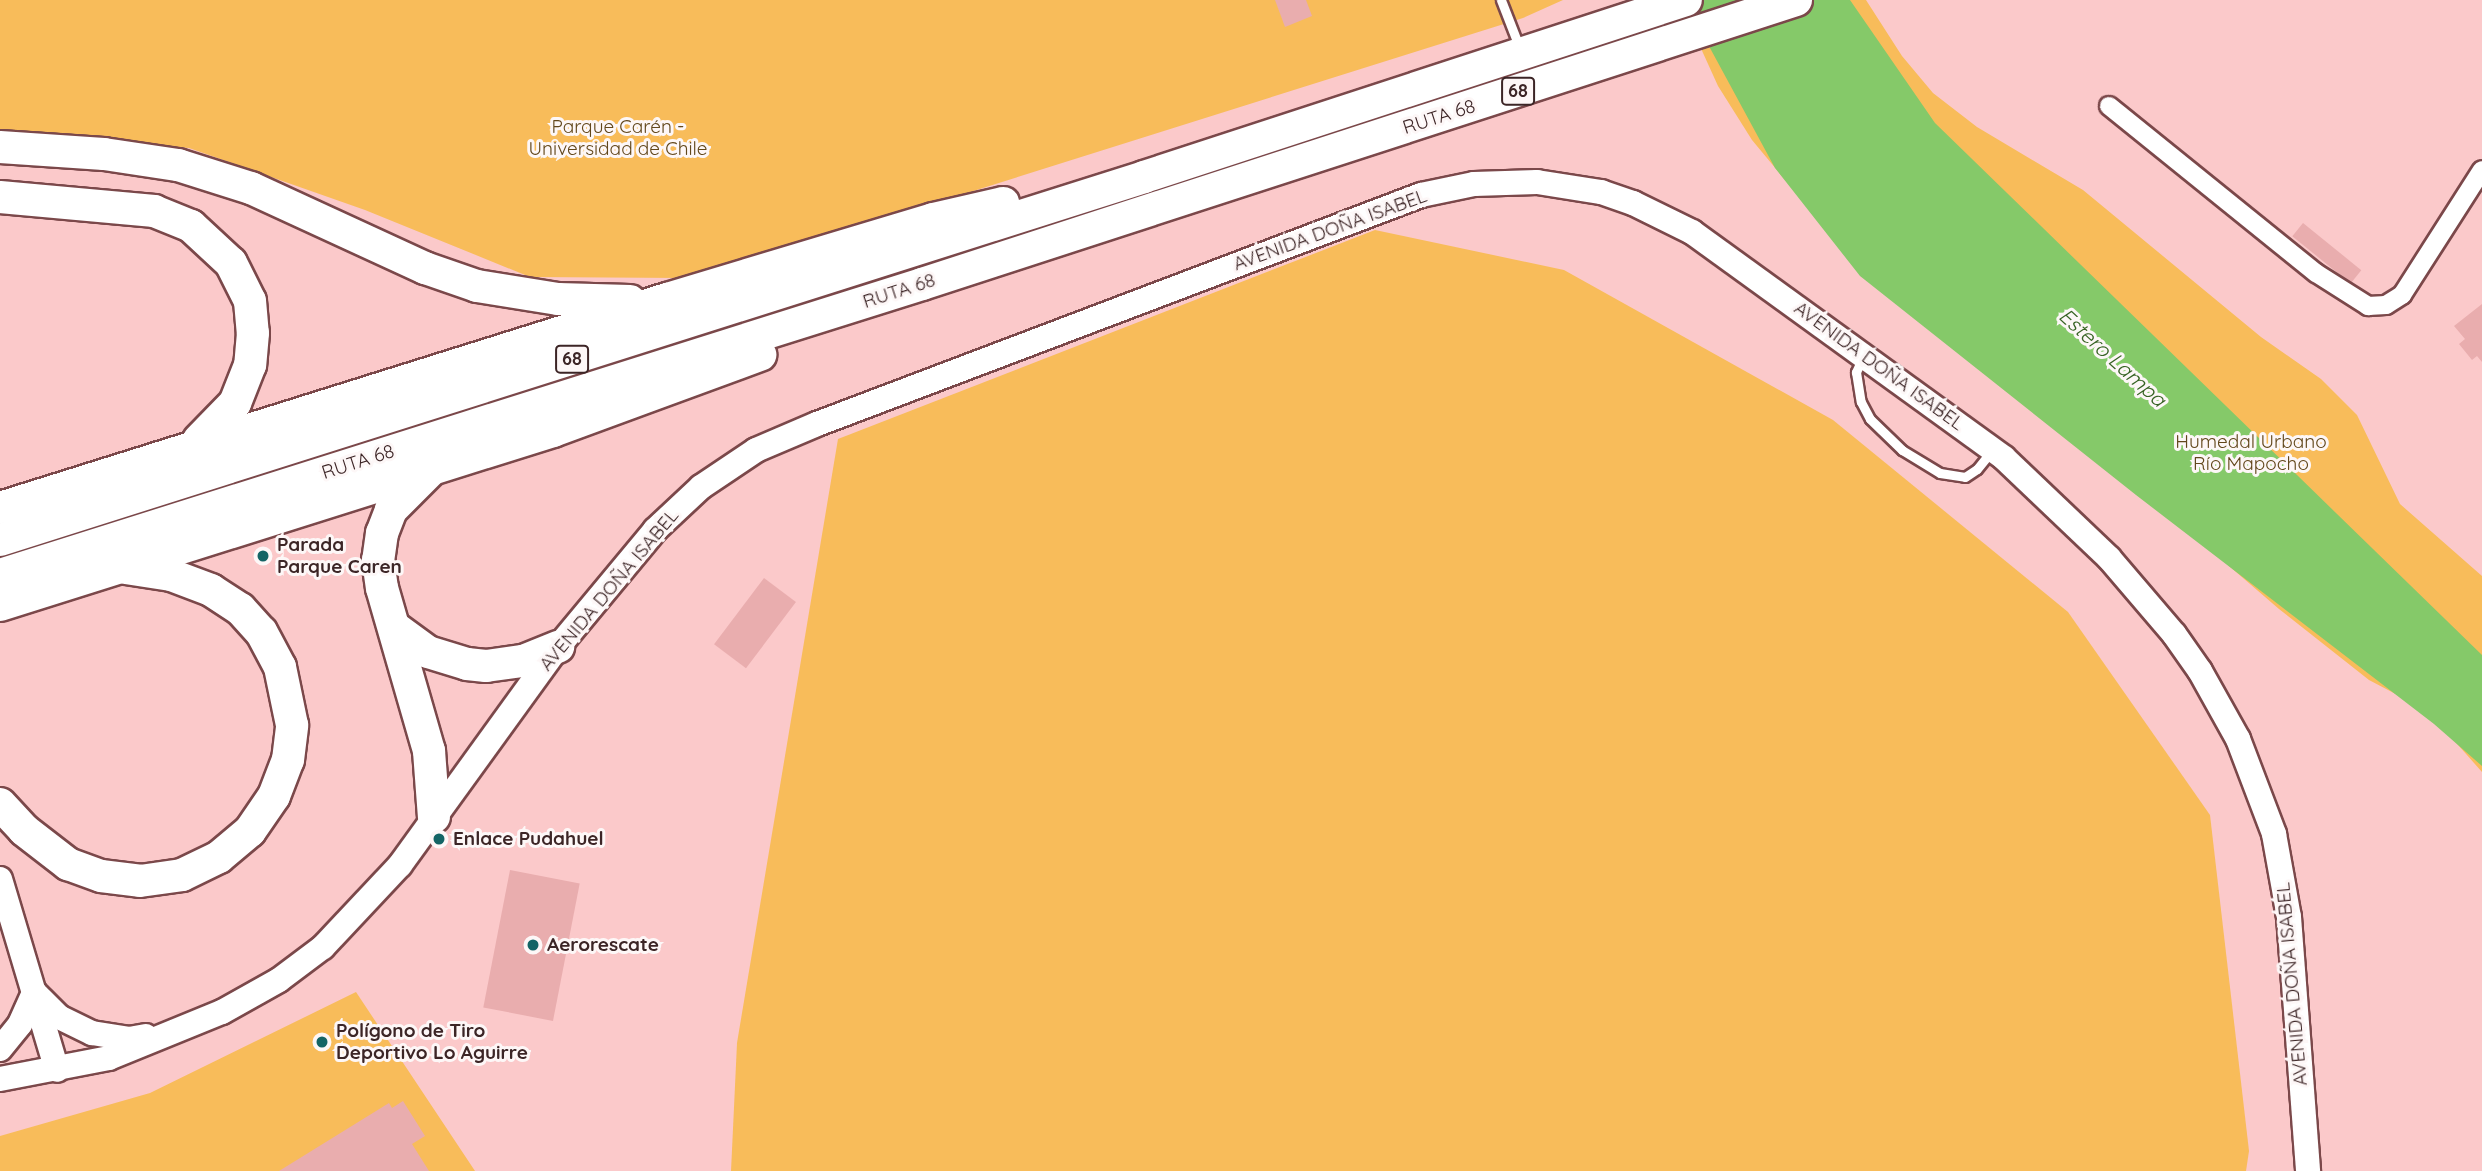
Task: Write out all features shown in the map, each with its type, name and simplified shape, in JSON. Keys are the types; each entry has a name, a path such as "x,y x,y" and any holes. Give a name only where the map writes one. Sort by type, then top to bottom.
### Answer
{"highway":[{"name":"RUTA 68","path":"0,576 922,284 1796,0"},
{"name":"RUTA 68","path":"0,540 1144,177 1678,3"},
{"path":"0,147 141,159 215,175 286,202 425,268 497,290 594,301 667,299"},
{"path":"0,508 188,447 933,219 1028,197 1144,177"},
{"path":"0,197 154,211 191,226 231,263 244,286 252,317 248,375 226,415 188,447"},
{"path":"0,605 552,431 709,376 922,284"},
{"path":"434,817 429,751 379,574 382,533 399,500 435,467"},
{"path":"0,804 43,847 68,864 101,876 140,881 182,875 219,857 250,831 274,796 288,760 292,725 280,667 261,632 240,609 190,581 152,570 114,568"},
{"path":"394,628 428,652 467,664 486,666 523,662 558,647"}],"street":[{"path":"2109,106 2316,273 2368,306 2386,305 2403,295 2482,170"},
{"name":"AVENIDA DOÑA ISABEL","path":"0,1079 109,1058 168,1034 233,1006 279,980 323,947 400,865 558,647 677,508 710,480 756,450 817,424 1395,204 1447,188 1506,181 1537,182 1601,192 1633,203 1692,232 1993,449 2070,518 2167,626 2223,710 2252,771 2274,834 2283,875 2308,1171"},
{"path":"0,879 57,1070"},
{"path":"34,992 59,1017 92,1033 129,1039 168,1034"},
{"path":"0,1049 20,1024 34,992"}],"lane":[{"path":"1502,0 1521,54"},
{"path":"1863,355 1856,372 1861,402 1870,419 1902,450 1940,473 1965,477 1977,469 1993,449"}],"green space":[{"name":"Parque Carén - Universidad de Chile","path":"0,0 1563,0 1523,18 881,220 682,278 530,277 365,210 189,148 0,134"},
{"name":"Humedal Urbano Río Mapocho","path":"1679,0 1866,0 1902,56 1933,93 1977,127 2083,190 2261,337 2321,379 2357,415 2400,504 2482,576 2482,772 2428,711 2369,680 2279,609 1795,192 1752,140 1718,86"},
{"path":"1375,230 1564,270 1833,420 2068,612 2210,815 2249,1151 2246,1171 731,1171 737,1043 838,439"},
{"name":"Polígono de Tiro Deportivo Lo Aguirre","path":"356,992 475,1171 0,1171 0,1136 150,1093"}],"water":[{"name":"Humedal Urbano Río Mapocho","path":"1684,0 1850,0 1935,123 2482,655 2482,766 2434,724 2136,495 1860,276 1775,168"}],"building":[{"path":"1275,0 1306,0 1312,16 1285,27"},
{"path":"2303,223 2361,270 2351,283 2292,236"},
{"path":"2482,304 2482,362 2477,356 2472,360 2459,344 2465,339 2454,326"},
{"path":"764,578 796,602 746,668 714,644"},
{"name":"Aerorescate","path":"510,870 580,884 553,1021 483,1007"},
{"path":"403,1101 425,1136 412,1144 429,1171 279,1171 389,1103 392,1108"}],"place":[{"name":"Parada Parque Caren","path":"263,556"},
{"name":"Enlace Pudahuel","path":"439,839"},
{"name":"Aerorescate","path":"533,945"},
{"name":"Polígono de Tiro Deportivo Lo Aguirre","path":"322,1042"}],"water label":[{"name":"Estero Lampa","path":"2113,357"}]}
